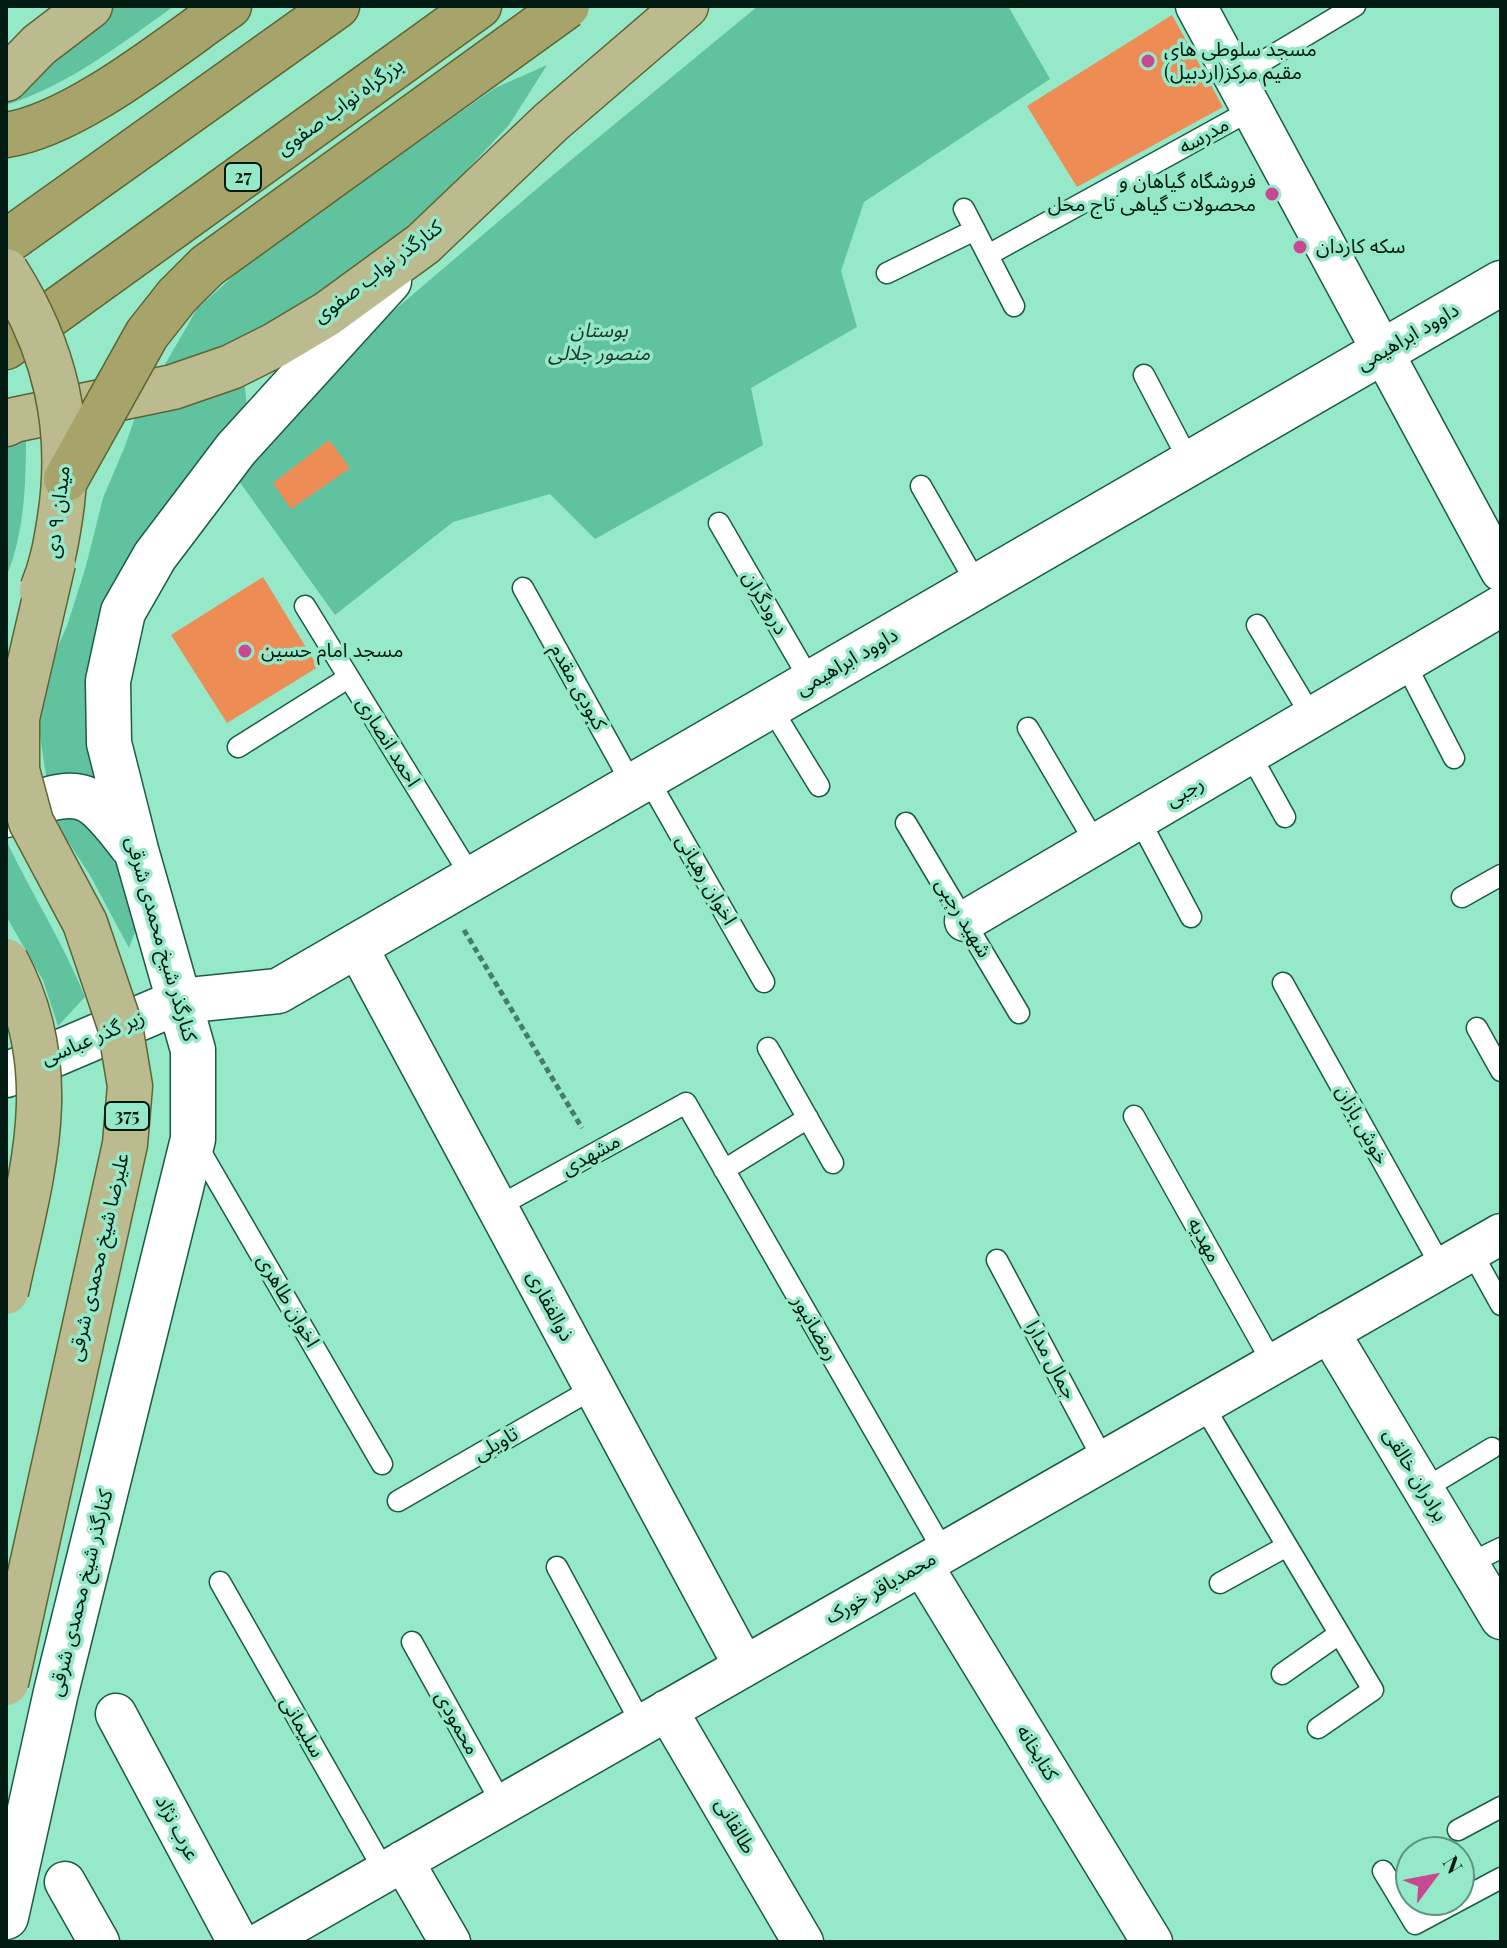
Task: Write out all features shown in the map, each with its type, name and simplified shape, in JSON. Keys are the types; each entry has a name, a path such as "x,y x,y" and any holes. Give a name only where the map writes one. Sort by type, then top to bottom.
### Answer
{"highway":[{"path":"6,135 23,133 80,107 229,6"},
{"path":"6,242 337,6"},
{"name":"بزرگراه نواب صفوی","path":"6,347 479,6"},
{"path":"66,479 147,334 177,296 207,266 567,6"}],"main road":[{"path":"6,79 39,45 90,6"},
{"name":"کنارگذر نواب صفوی","path":"6,424 173,387 231,367 327,314 423,244 551,122 686,6"},
{"name":"میدان ۹ دی","path":"6,271 26,303 50,359 63,418 66,479 53,563 21,638 6,659"},
{"name":"علیرضا شیخ محمدی شرقی","path":"6,1683 125,1144 130,1086 120,1026 85,923 31,822 17,770 17,718 53,563"},
{"path":"6,961 23,992 35,1038 41,1088 35,1154 6,1292"}],"street":[{"path":"1196,6 1501,571"},
{"name":"کنارگذر شیخ محمدی شرقی","path":"6,1917 56,1692 193,1139 193,1050 109,743 108,681 123,612 155,556 236,449 423,244"},
{"name":"داوود ابراهیمی","path":"180,1001 278,991 1501,283"},
{"name":"رجبی","path":"965,921 1501,606"},
{"path":"6,815 52,798 74,796 95,803 136,850"},
{"name":"ذوالفقاری","path":"356,945 744,1666"},
{"name":"زیر گذر عباسی","path":"6,1075 180,1001"},
{"name":"محمدباقر خورک","path":"262,1942 1471,1251"},
{"name":"برادران خالقی","path":"1329,1332 1424,1489 1485,1556 1501,1619"},
{"name":"کتابخانه","path":"933,1558 1152,1942"},
{"name":"عرب نژاد","path":"116,1714 238,1942"},
{"name":"طالقانی","path":"654,1718 803,1942"},
{"path":"394,1866 450,1942"},
{"path":"65,1882 99,1942"}],"lane":[{"name":"مدرسه","path":"988,255 1243,94 1355,6"},
{"path":"964,209 1014,306"},
{"path":"887,273 975,230"},
{"path":"1144,375 1190,463"},
{"path":"921,486 978,586"},
{"name":"درودگران","path":"719,523 811,682"},
{"name":"کبودی مقدم","path":"523,588 640,782"},
{"name":"احمد انصاری","path":"305,606 348,678 458,887"},
{"path":"1257,625 1312,717"},
{"path":"1405,663 1454,758"},
{"path":"238,747 348,678"},
{"path":"770,706 819,786"},
{"path":"1028,728 1096,844"},
{"path":"1250,754 1285,817"},
{"name":"اخوان رهبانی","path":"640,782 764,982"},
{"path":"1139,819 1191,917"},
{"name":"شهید رجبی","path":"906,823 1019,1013"},
{"path":"1462,897 1501,875"},
{"name":"خوش بازان","path":"1283,983 1471,1251 1501,1305"},
{"path":"1477,1028 1501,1071"},
{"path":"768,1048 833,1163"},
{"name":"مشهدی","path":"497,1207 686,1103"},
{"name":"رمضانپور","path":"686,1103 933,1558"},
{"name":"مهدیه","path":"1134,1116 1273,1364"},
{"path":"724,1170 808,1118"},
{"name":"اخوان طاهری","path":"193,1139 382,1464"},
{"name":"جمال مدارا","path":"997,1260 1104,1461"},
{"name":"تاویلی","path":"398,1501 594,1388"},
{"path":"1203,1405 1373,1690 1318,1728"},
{"path":"1424,1489 1492,1448"},
{"path":"1220,1583 1287,1546"},
{"path":"557,1567 654,1718"},
{"name":"سلیمانی","path":"220,1582 394,1866"},
{"path":"1282,1674 1339,1634"},
{"name":"محمودی","path":"412,1642 502,1804"},
{"path":"1458,1830 1501,1807"},
{"path":"1383,1871 1415,1924 1501,1878"}],"path":[{"path":"458,887 597,1153"}],"green space":[{"path":"108,6 174,6 73,75 6,105 6,94"},
{"name":"بوستان منصور جلالی","path":"758,6 1008,6 1050,79 864,202 841,271 857,327 751,388 763,445 595,539 550,494 453,522 335,615 239,481 364,336"},
{"path":"547,65 509,125 412,228 316,303 156,380 197,309 252,259 495,88"},
{"path":"244,376 247,408 111,597 115,812 48,789 38,722 53,657 67,626 86,566 103,498 140,403"},
{"path":"26,427 21,522 6,578 6,436"},
{"path":"54,808 97,822 143,910 129,948 91,877 60,829"},
{"path":"6,840 85,997 58,1026 43,980 6,916"}],"building":[{"name":"مسجد سلوطی های مقیم مرکز(اردبیل)","path":"1172,15 1223,107 1077,187 1027,106"},
{"path":"329,440 350,468 291,509 273,483"},
{"name":"مسجد امام حسین","path":"263,577 318,667 227,723 171,635"}],"place":[{"name":"مسجد سلوطی های مقیم مرکز(اردبیل)","path":"1148,61"},
{"name":"فروشگاه گیاهان و محصولات گیاهی تاج محل","path":"1272,194"},
{"name":"سکه کاردان","path":"1300,247"},
{"name":"مسجد امام حسین","path":"245,651"}]}
